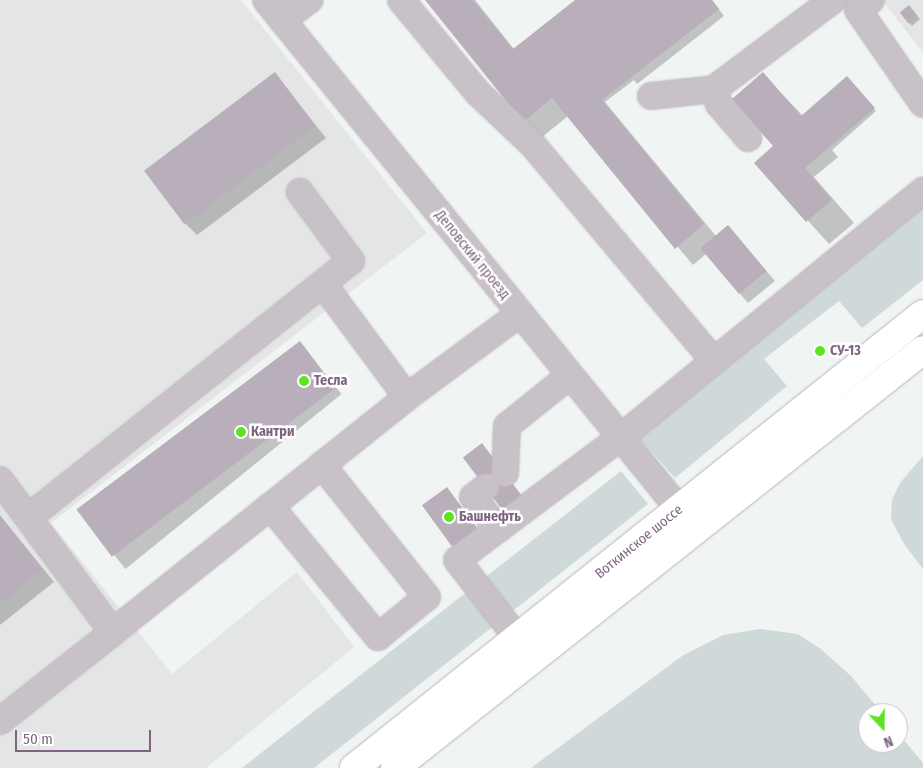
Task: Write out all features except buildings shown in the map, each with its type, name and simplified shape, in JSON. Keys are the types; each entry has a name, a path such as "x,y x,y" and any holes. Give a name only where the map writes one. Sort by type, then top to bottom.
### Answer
{"main road":[{"name":"Воткинское шоссе","path":"354,768 923,314"},
{"name":"Воткинское шоссе","path":"395,768 923,350"},
{"path":"679,509 694,531"}],"street":[{"name":"Деповский проезд","path":"266,0 518,314 679,509"},
{"path":"282,20 310,0"},
{"path":"401,0 478,93 532,144 714,361"},
{"path":"651,96 714,89 833,0"},
{"path":"859,3 923,104"},
{"path":"714,89 719,104 748,138"},
{"path":"518,639 457,560 621,437 923,191"},
{"path":"30,517 351,261 300,192"},
{"path":"323,284 407,397"},
{"path":"0,721 407,397 518,314"},
{"path":"498,529 473,497 495,480 507,426 569,376"},
{"path":"270,506 378,637 427,597 322,464"},
{"path":"0,480 30,517 113,632"}],"shaded area":[{"path":"0,0 241,0 427,233 51,523 172,674 297,572 354,647 206,768 0,768"},
{"path":"882,0 923,0 923,53"},
{"path":"923,192 923,280 862,328 839,301 764,359 787,386 675,478 633,431"},
{"path":"923,456 923,569 904,544 891,519 892,500 900,483"},
{"path":"621,471 648,504 314,768 242,768"},
{"path":"760,629 798,634 822,650 851,676 874,703 858,703 858,753 908,753 908,745 923,763 923,768 531,768 682,656 723,635"}],"place":[{"name":"СУ-13","path":"820,351"},
{"name":"Тесла","path":"304,381"},
{"name":"Кантри","path":"241,432"},
{"name":"Башнефть","path":"449,517"}]}
